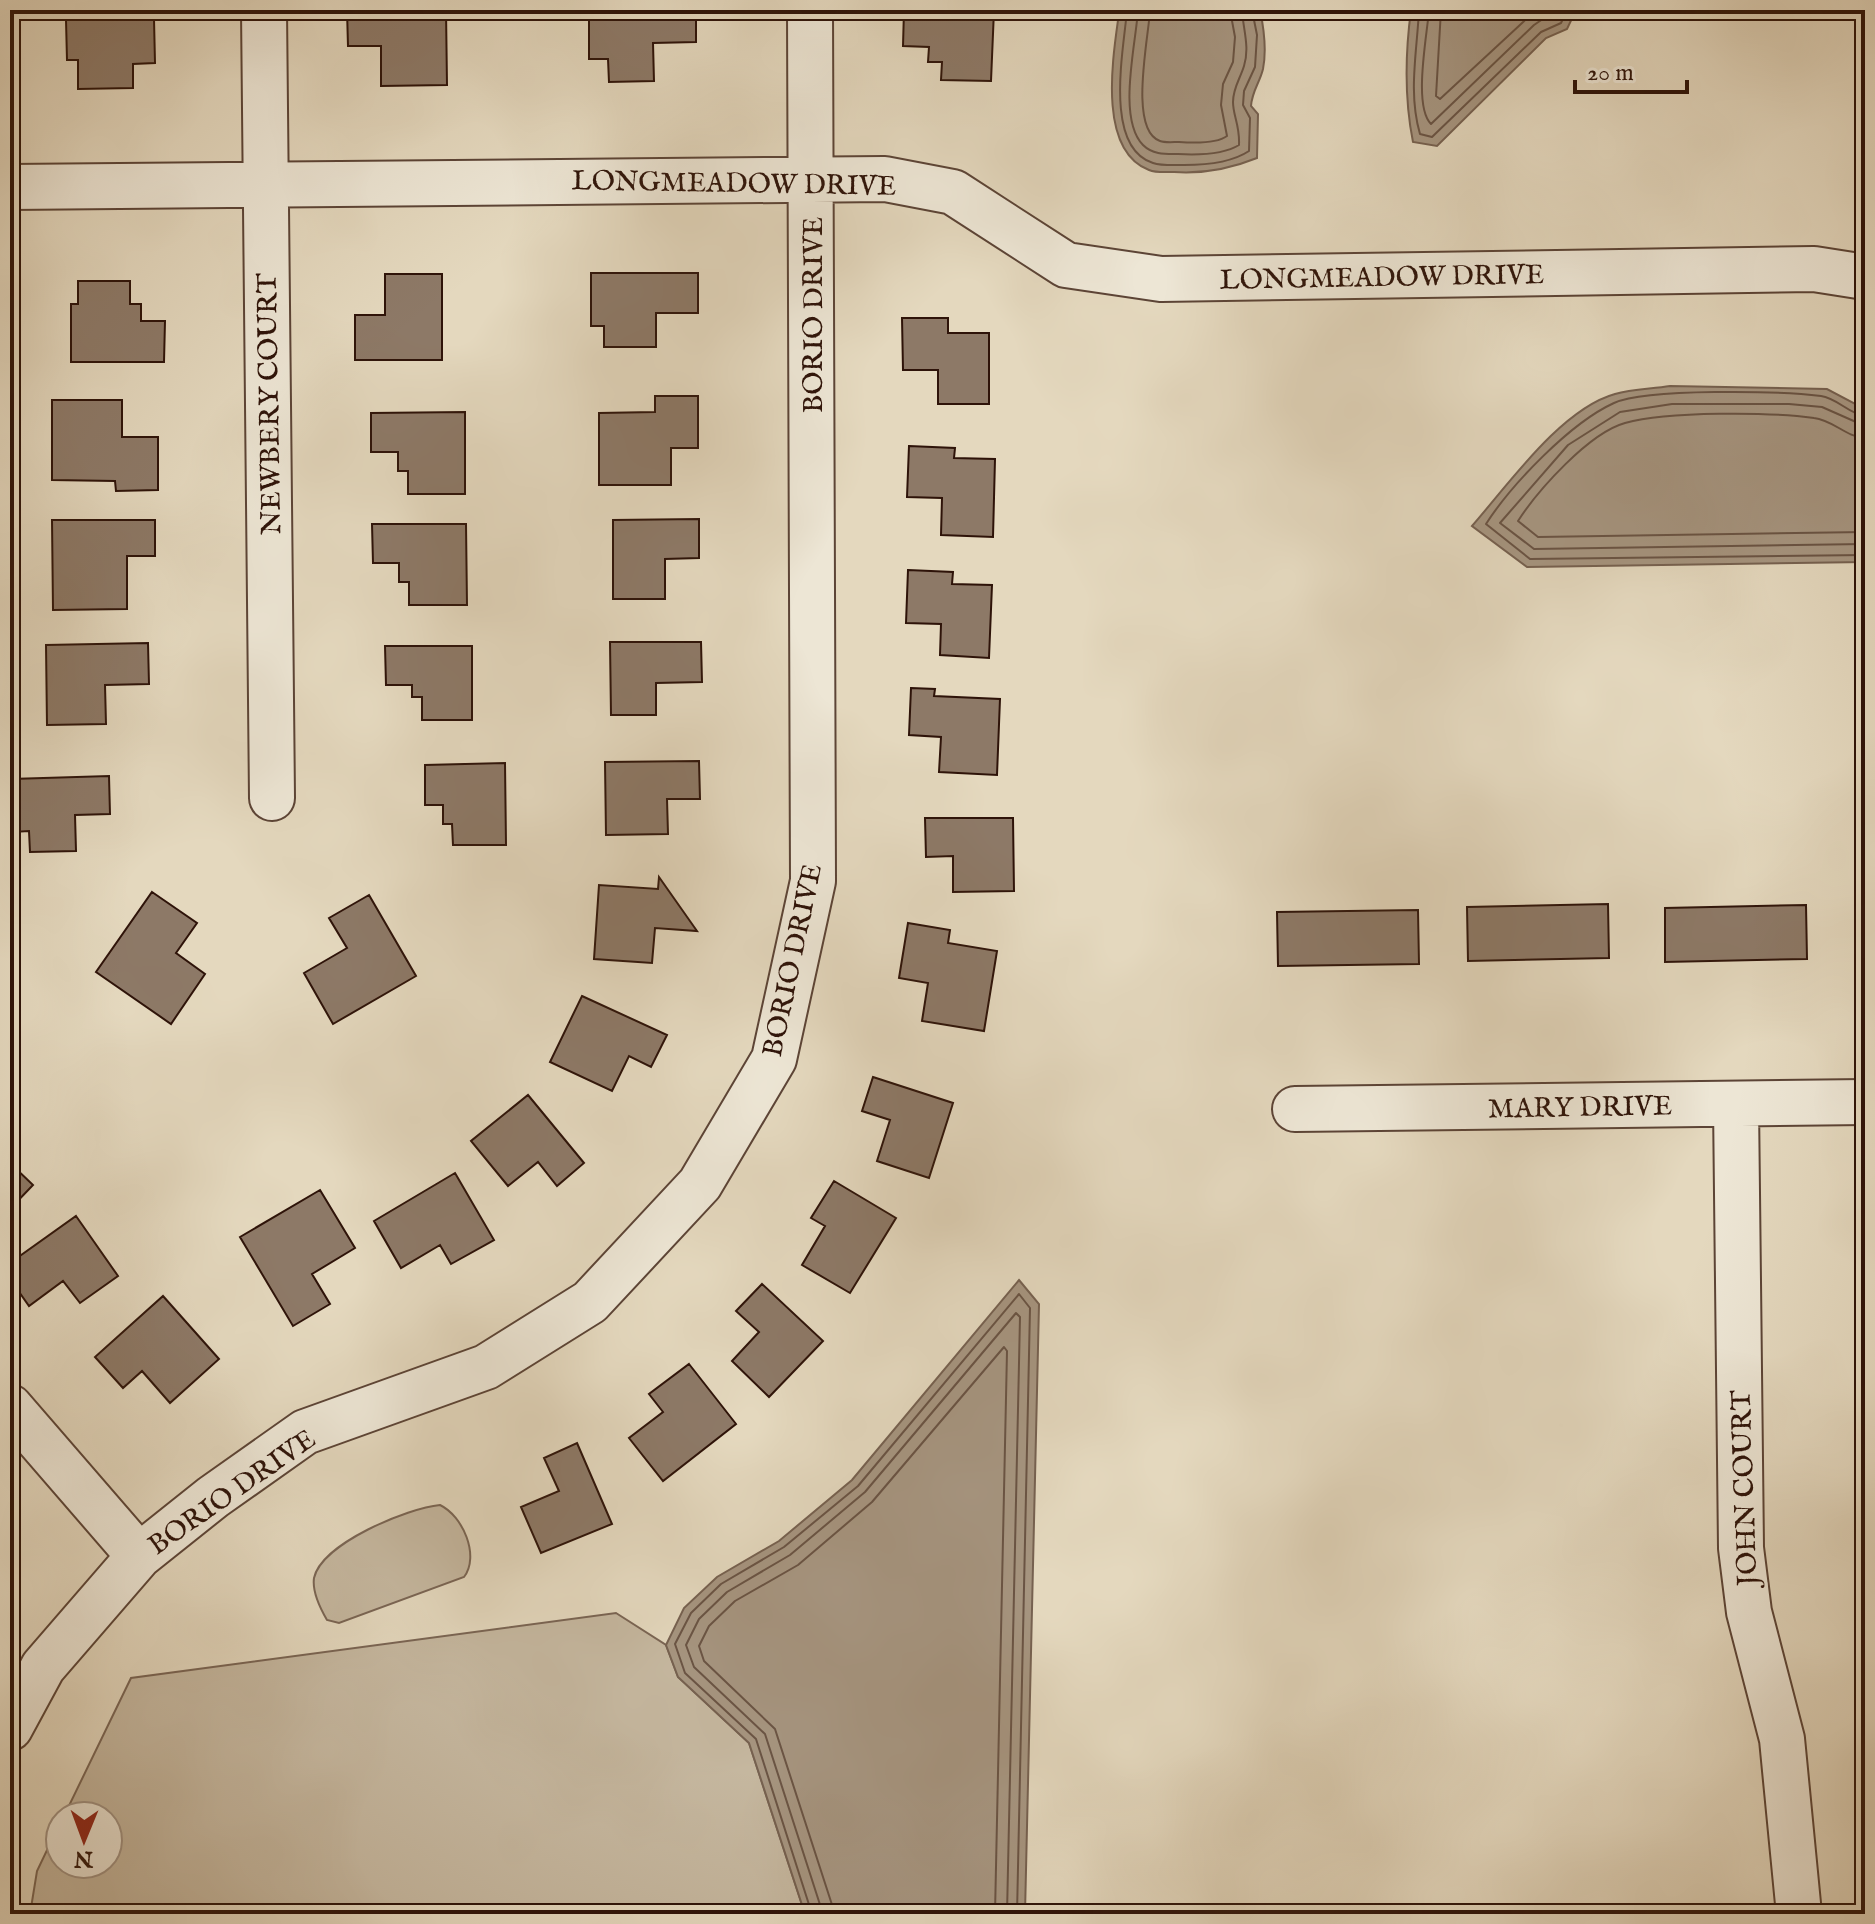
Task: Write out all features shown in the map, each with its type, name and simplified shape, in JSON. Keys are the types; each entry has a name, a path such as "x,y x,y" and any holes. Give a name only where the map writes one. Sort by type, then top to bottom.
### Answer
{"street":[{"name":"NEWBERY COURT","path":"264,10 272,798"},
{"name":"BORIO DRIVE","path":"10,1728 43,1667 139,1556 213,1497 305,1432 486,1367 590,1302 700,1184 774,1059 813,881 810,10"},
{"name":"LONGMEADOW DRIVE","path":"10,187 885,179 953,192 1066,265 1161,279 1814,269 1865,277"},
{"name":"MARY DRIVE","path":"1295,1109 1865,1102"},
{"name":"JOHN COURT","path":"1736,1104 1741,1548 1749,1612 1782,1739 1799,1914"},
{"path":"10,1407 139,1556"}],"shaded area":[{"path":"440,1505 456,1518 467,1537 470,1558 464,1577 339,1623 327,1620 315,1594 314,1578 320,1565 349,1540 388,1520"},
{"path":"616,1613 666,1645 678,1677 749,1743 805,1914 30,1914 37,1871 44,1856 44,1880 124,1880 124,1800 72,1800 131,1678"}],"water":[{"path":"1124,10 1260,10 1264,62 1251,106 1258,114 1257,158 1216,170 1195,172 1152,171 1133,159 1122,143 1112,100 1116,32 1119,13"},
{"path":"1411,10 1576,10 1567,29 1546,38 1437,146 1413,142 1406,76"},
{"path":"1670,386 1827,389 1865,409 1865,562 1527,567 1472,526 1537,450 1575,415 1615,394"},
{"path":"1019,1280 1039,1304 1025,1914 805,1914 749,1743 678,1677 666,1645 684,1608 717,1577 779,1541 852,1480"}],"building":[{"path":"347,10 446,10 447,85 381,86 381,46 348,46"},
{"path":"589,10 668,10 668,15 696,15 696,42 653,43 654,81 609,82 608,59 589,59"},
{"path":"904,10 994,10 991,81 941,80 942,62 928,62 929,47 903,46"},
{"path":"154,19 155,63 133,64 133,88 78,89 78,60 67,60 66,20"},
{"path":"591,273 698,273 698,313 656,313 656,347 604,347 604,326 591,326"},
{"path":"385,274 442,274 442,360 355,360 355,315 385,315"},
{"path":"78,281 130,281 130,304 141,304 141,321 165,321 164,362 71,362 71,304 78,304"},
{"path":"902,318 948,318 948,333 989,333 989,404 938,404 938,370 903,370"},
{"path":"655,396 698,396 698,448 671,448 671,485 599,485 599,413 655,412"},
{"path":"52,400 122,400 122,437 158,437 158,490 116,491 115,481 52,480"},
{"path":"465,412 465,494 408,494 408,471 398,471 398,452 371,452 371,413"},
{"path":"909,446 955,448 954,458 995,459 993,537 941,535 942,498 907,497"},
{"path":"699,519 699,558 665,559 665,599 613,599 613,520"},
{"path":"52,520 155,520 155,556 127,556 127,609 53,610"},
{"path":"372,524 466,524 467,605 409,605 409,582 399,582 399,563 373,563"},
{"path":"908,570 953,572 952,584 992,585 989,658 940,655 941,624 906,623"},
{"path":"610,642 701,642 702,682 656,683 656,715 611,715"},
{"path":"148,643 149,684 105,685 106,724 47,725 46,645"},
{"path":"385,646 472,646 472,720 422,720 422,697 412,697 412,685 386,685"},
{"path":"911,688 935,689 934,696 1000,699 997,775 939,772 941,737 909,735"},
{"path":"699,761 700,799 667,799 668,834 606,835 605,762"},
{"path":"505,763 506,845 453,845 452,824 443,824 443,805 425,805 425,765"},
{"path":"109,776 110,814 75,815 76,851 30,852 29,831 13,832 11,779"},
{"path":"925,818 1013,818 1014,891 953,892 953,856 926,857"},
{"path":"659,877 697,931 655,928 652,963 594,959 599,885 658,889"},
{"path":"152,892 197,923 176,953 205,974 171,1024 96,972"},
{"path":"369,895 416,976 333,1024 304,973 347,948 329,918"},
{"path":"1608,904 1609,958 1468,961 1467,907"},
{"path":"1806,905 1807,959 1665,962 1665,908"},
{"path":"1418,910 1419,964 1278,966 1277,912"},
{"path":"908,923 950,930 948,943 997,951 984,1031 922,1021 928,983 899,978"},
{"path":"582,996 667,1035 651,1067 629,1056 612,1091 550,1062"},
{"path":"873,1077 953,1103 929,1178 877,1161 890,1120 862,1111"},
{"path":"528,1095 584,1163 557,1186 538,1162 508,1186 471,1141"},
{"path":"10,1163 33,1185 10,1209"},
{"path":"455,1173 494,1240 451,1264 440,1245 401,1268 374,1221"},
{"path":"834,1181 896,1218 850,1293 802,1265 825,1226 811,1218"},
{"path":"320,1190 355,1248 312,1274 330,1304 293,1326 240,1237"},
{"path":"76,1216 118,1276 80,1303 63,1281 29,1306 10,1279 10,1263"},
{"path":"762,1284 823,1341 769,1397 732,1361 759,1332 736,1311"},
{"path":"163,1296 219,1359 170,1403 142,1371 123,1388 95,1357"},
{"path":"689,1364 736,1424 663,1481 629,1438 663,1412 649,1394"},
{"path":"577,1443 612,1524 541,1553 521,1507 559,1491 544,1458"}]}
